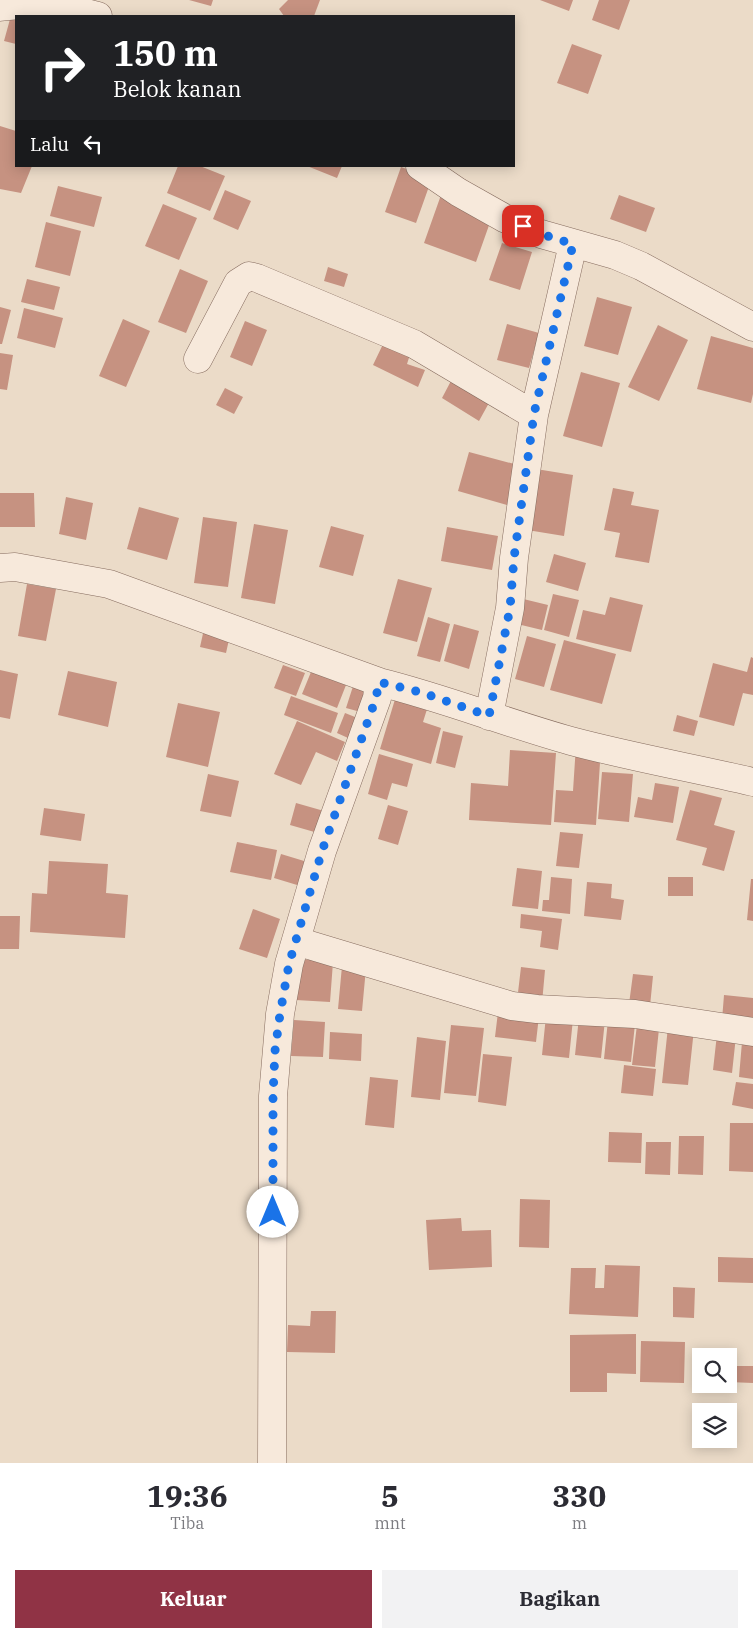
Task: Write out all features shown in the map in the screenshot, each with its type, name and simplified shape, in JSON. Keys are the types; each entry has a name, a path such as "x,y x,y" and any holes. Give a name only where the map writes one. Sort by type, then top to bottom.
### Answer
{"street":[{"path":"0,7 38,4 68,8 94,15"},
{"path":"421,167 458,192 506,219 541,234 615,255 641,266 753,327"},
{"path":"489,716 510,608 514,558 534,414 573,244"},
{"path":"198,359 238,283 249,276 414,344 534,414"},
{"path":"0,568 14,567 109,584 379,682 420,692 489,716 572,741 753,782"},
{"path":"272,1463 273,1096 275,1051 280,1014 289,964 322,851 376,698 379,682"},
{"path":"296,941 512,1006 635,1014 753,1032"}],"building":[{"path":"189,0 213,0 211,6"},
{"path":"288,0 320,0 314,15 283,15 279,9"},
{"path":"540,0 573,0 569,11"},
{"path":"599,0 630,0 619,30 592,20"},
{"path":"12,12 15,15 15,44 4,41"},
{"path":"572,44 602,55 588,94 557,83"},
{"path":"0,126 15,131 15,167 32,167 21,193 0,189"},
{"path":"178,167 202,167 225,176 210,211 167,193"},
{"path":"310,167 342,167 337,178"},
{"path":"401,167 432,178 416,223 385,212"},
{"path":"58,186 102,197 94,227 50,216"},
{"path":"225,190 251,201 238,230 213,219"},
{"path":"441,195 493,214 476,262 424,243"},
{"path":"619,195 655,208 646,232 610,219"},
{"path":"163,204 197,218 179,260 145,246"},
{"path":"46,222 81,231 70,276 35,267"},
{"path":"502,243 532,252 520,290 489,280"},
{"path":"328,267 348,274 344,287 324,281"},
{"path":"180,269 208,281 186,333 158,322"},
{"path":"27,279 60,287 54,310 21,302"},
{"path":"597,297 632,307 618,355 584,346"},
{"path":"0,307 11,310 2,344 0,344"},
{"path":"24,308 63,318 55,348 17,338"},
{"path":"123,319 150,331 126,387 99,376"},
{"path":"245,321 267,330 252,366 230,357"},
{"path":"507,324 539,333 529,368 497,360"},
{"path":"658,325 688,340 659,401 628,387"},
{"path":"711,336 753,348 753,394 751,403 697,389"},
{"path":"385,340 413,345 407,364 425,370 418,387 373,365"},
{"path":"0,353 13,355 7,390 0,389"},
{"path":"581,372 620,383 602,447 563,436"},
{"path":"452,379 490,401 479,421 442,398"},
{"path":"225,388 243,397 234,414 216,405"},
{"path":"469,452 518,465 507,505 458,491"},
{"path":"530,468 573,475 564,536 521,529"},
{"path":"613,488 634,492 631,505 659,510 649,563 615,557 620,533 604,530"},
{"path":"0,493 34,493 35,527 0,527"},
{"path":"66,497 93,503 86,540 59,534"},
{"path":"139,507 179,518 167,560 127,549"},
{"path":"203,517 237,522 228,587 194,583"},
{"path":"254,524 288,530 275,604 241,598"},
{"path":"331,526 364,535 353,576 319,567"},
{"path":"447,527 498,536 492,570 441,561"},
{"path":"554,554 586,563 578,591 546,582"},
{"path":"398,579 432,588 417,642 383,633"},
{"path":"27,584 56,589 46,641 18,636"},
{"path":"553,594 579,600 569,637 544,630"},
{"path":"511,596 548,605 542,630 505,621"},
{"path":"610,597 643,605 631,652 576,639 583,610 605,615"},
{"path":"428,617 450,624 440,662 417,656"},
{"path":"206,620 232,626 226,653 200,647"},
{"path":"454,624 479,631 469,669 444,661"},
{"path":"527,636 556,644 544,687 515,679"},
{"path":"564,640 616,654 602,704 550,690"},
{"path":"751,657 753,658 753,695 743,693 734,726 699,717 713,663 747,672"},
{"path":"283,665 305,673 296,696 274,688"},
{"path":"0,670 18,674 10,719 0,717"},
{"path":"68,671 117,682 108,727 58,715"},
{"path":"311,672 346,685 337,708 302,694"},
{"path":"356,677 377,684 368,714 346,708"},
{"path":"291,696 338,713 331,733 284,715"},
{"path":"396,696 428,706 423,722 441,728 431,764 380,749"},
{"path":"178,703 220,712 208,767 166,757"},
{"path":"345,713 365,721 357,742 337,733"},
{"path":"677,715 698,721 694,736 673,731"},
{"path":"297,721 345,742 337,761 316,752 301,785 274,774"},
{"path":"443,731 463,736 455,768 436,763"},
{"path":"576,745 601,747 596,825 554,822 556,790 573,791"},
{"path":"510,750 556,753 551,825 469,820 471,783 508,786"},
{"path":"379,754 413,764 407,787 392,783 387,800 368,794"},
{"path":"602,772 633,774 629,822 598,819"},
{"path":"208,774 239,781 231,817 200,811"},
{"path":"655,783 679,787 673,823 634,817 638,797 652,800"},
{"path":"690,790 722,798 714,825 735,831 724,871 702,865 707,848 676,840"},
{"path":"296,803 324,811 318,833 290,825"},
{"path":"388,805 408,811 398,845 378,839"},
{"path":"44,808 85,814 81,841 40,835"},
{"path":"560,832 583,834 579,868 556,866"},
{"path":"237,842 277,850 271,880 230,872"},
{"path":"281,854 314,864 307,888 274,878"},
{"path":"49,861 108,864 106,893 128,895 125,938 30,932 32,893 47,894"},
{"path":"517,868 542,871 538,909 512,906"},
{"path":"551,877 572,879 570,914 542,911 543,900 549,900"},
{"path":"668,877 693,877 693,896 668,896"},
{"path":"751,879 753,879 753,921 747,920"},
{"path":"587,882 612,884 611,898 624,900 621,920 584,916"},
{"path":"253,909 280,919 267,958 239,949"},
{"path":"521,914 562,919 558,950 540,947 542,931 520,928"},
{"path":"0,916 20,916 19,949 0,949"},
{"path":"299,959 333,962 330,1002 296,1000"},
{"path":"342,966 366,968 362,1011 338,1009"},
{"path":"521,967 545,970 542,1003 517,1001"},
{"path":"633,974 653,976 650,1006 629,1004"},
{"path":"724,995 753,998 753,1024 722,1020"},
{"path":"498,1012 539,1016 536,1042 495,1037"},
{"path":"546,1016 573,1019 569,1058 542,1055"},
{"path":"579,1017 605,1020 601,1058 575,1055"},
{"path":"638,1017 660,1019 655,1067 632,1065"},
{"path":"294,1020 325,1022 323,1057 291,1056"},
{"path":"608,1020 635,1024 631,1062 604,1059"},
{"path":"451,1025 484,1028 476,1096 444,1093"},
{"path":"668,1027 694,1029 688,1085 662,1083"},
{"path":"330,1032 362,1034 361,1061 329,1059"},
{"path":"717,1034 736,1036 732,1073 713,1070"},
{"path":"417,1037 446,1041 440,1100 411,1097"},
{"path":"742,1042 753,1043 753,1079 739,1077"},
{"path":"483,1054 512,1057 506,1106 478,1102"},
{"path":"624,1065 656,1069 653,1096 621,1093"},
{"path":"370,1077 398,1080 394,1128 365,1125"},
{"path":"736,1082 753,1084 753,1109 732,1105"},
{"path":"730,1123 753,1123 753,1172 729,1171"},
{"path":"609,1132 642,1133 641,1163 608,1162"},
{"path":"679,1136 704,1136 703,1175 678,1174"},
{"path":"646,1142 671,1142 670,1175 645,1174"},
{"path":"520,1199 550,1200 549,1248 519,1247"},
{"path":"461,1218 462,1231 491,1230 492,1267 429,1270 426,1220"},
{"path":"718,1257 753,1258 753,1283 718,1282"},
{"path":"605,1265 640,1266 638,1317 569,1314 571,1268 596,1268 595,1288 604,1288"},
{"path":"673,1287 695,1288 694,1318 673,1317"},
{"path":"311,1311 336,1311 335,1353 287,1352 288,1325 310,1326"},
{"path":"636,1334 636,1374 607,1373 607,1392 570,1392 570,1335"},
{"path":"641,1341 685,1342 684,1383 640,1382"},
{"path":"737,1366 753,1366 753,1383 737,1382"}],"route":[{"path":"273,1212 275,1051 289,964 322,851 376,698 379,682 420,692 489,716 510,608 514,558 534,414 573,244 523,226"}]}
